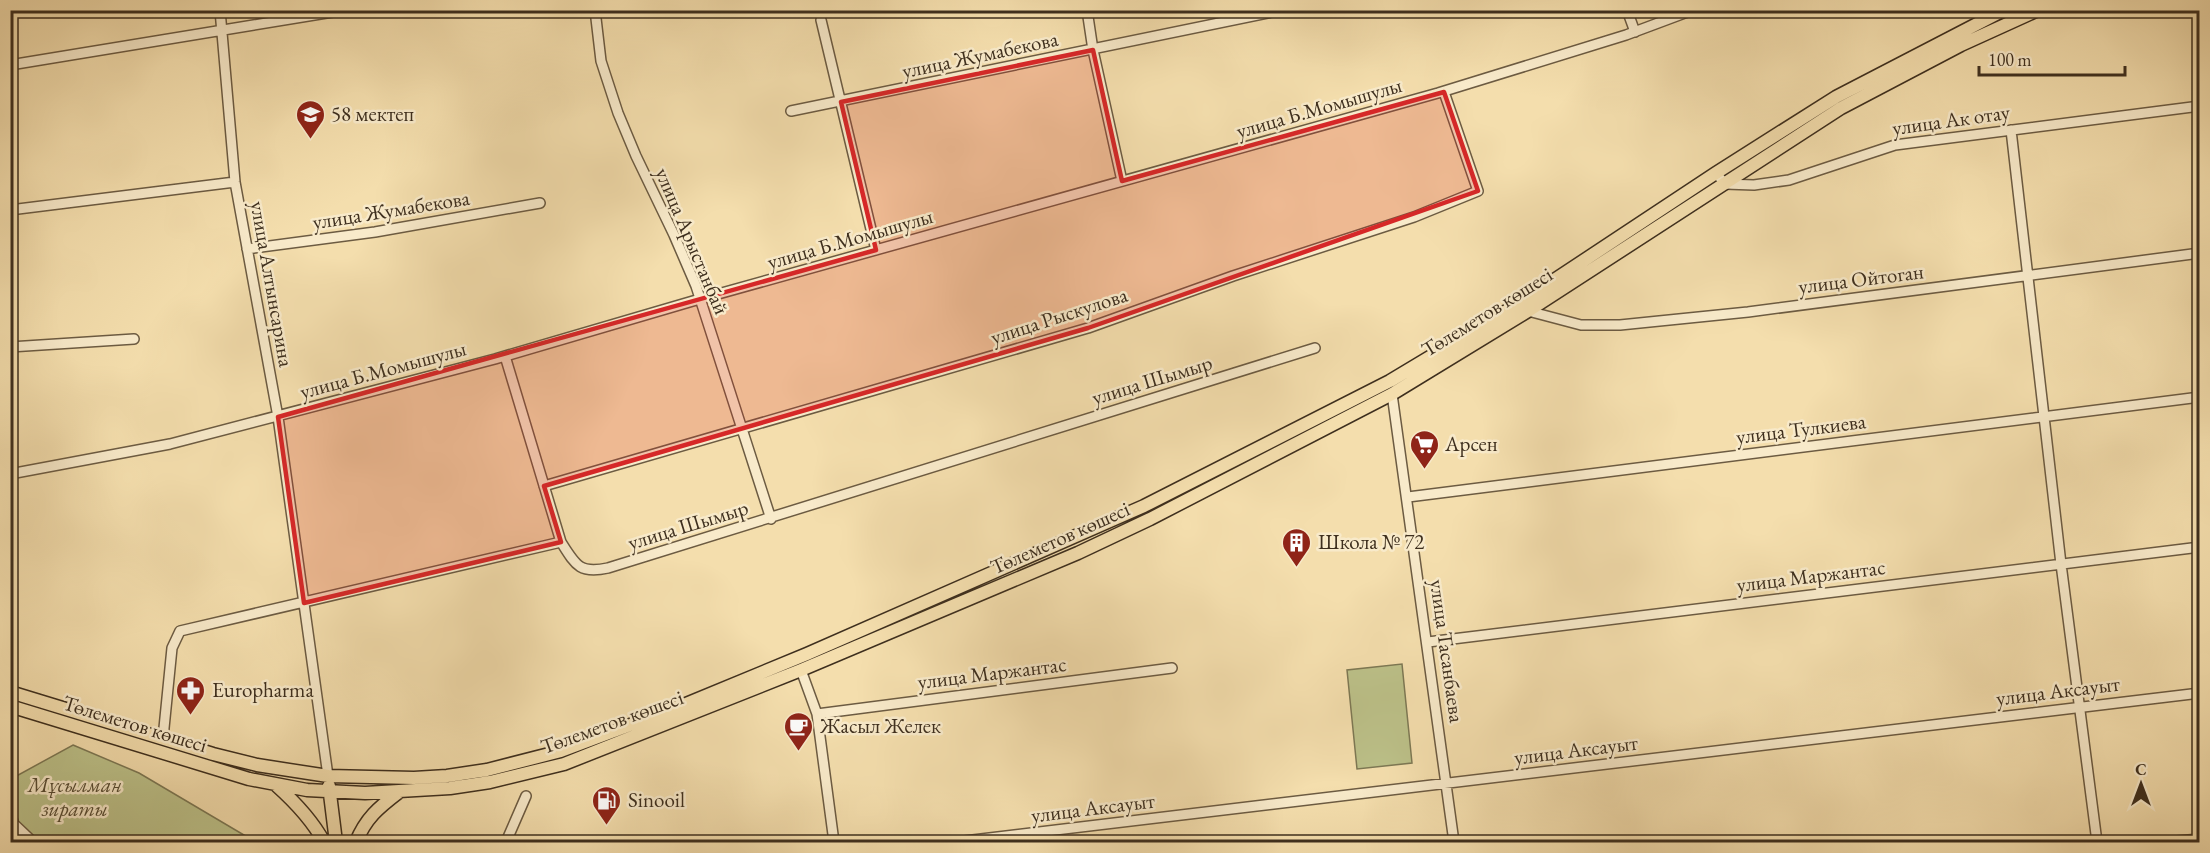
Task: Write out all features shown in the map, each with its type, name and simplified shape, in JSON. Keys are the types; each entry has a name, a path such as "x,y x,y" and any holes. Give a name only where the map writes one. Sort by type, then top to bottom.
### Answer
{"main road":[{"name":"Төлеметов көшесі","path":"14,693 257,765 328,776 414,778 487,770 532,759 617,731 807,654 1144,506 1390,381 1515,306 1836,97 2004,10"},
{"name":"Төлеметов көшесі","path":"12,710 249,779 329,792 399,792 490,782 564,764 801,670 1078,553 1150,519 1392,394 1528,311 1842,108 1961,45 2038,10"},
{"path":"328,776 336,843"},
{"path":"276,785 315,825 324,843"},
{"path":"356,843 362,827 373,812 399,792"}],"street":[{"name":"улица Алтынсарина","path":"220,10 236,182 278,417 328,776"},
{"path":"10,65 345,10"},
{"name":"улица Арыстанбай","path":"595,10 601,61 618,113 696,286 771,519"},
{"path":"1087,10 1093,50 1122,181"},
{"name":"улица Жумабекова","path":"791,111 1282,10"},
{"path":"1627,10 1635,32"},
{"name":"улица Б.Момышулы","path":"10,474 170,444 505,356 1444,92 1635,32 1693,10"},
{"path":"821,20 876,250"},
{"name":"улица Рыскулова","path":"544,486 1088,328 1233,276 1414,217 1478,191 1444,92"},
{"name":"улица Ак отау","path":"1725,184 1754,185 1789,180 1895,145 2199,106"},
{"path":"2011,130 2061,564 2097,843"},
{"path":"1716,173 1725,184"},
{"path":"10,210 236,182"},
{"name":"улица Жумабекова","path":"248,249 398,228 540,203"},
{"name":"улица Ойтоган","path":"1528,311 1581,325 1620,325 1748,312 2199,253"},
{"path":"10,347 134,339"},
{"name":"улица Шымыр","path":"561,542 573,561 583,569 591,572 609,568 1315,348"},
{"path":"163,738 172,648 180,631 561,542 505,356"},
{"name":"улица Тасанбаева","path":"1392,394 1448,784 1454,843"},
{"name":"улица Тулкиева","path":"1408,497 2199,397"},
{"name":"улица Маржантас","path":"1428,642 2199,547"},
{"name":"улица Маржантас","path":"817,714 1172,668"},
{"path":"801,670 817,714 834,843"},
{"path":"12,710 14,693"},
{"name":"улица Аксауыт","path":"956,843 2199,693"},
{"path":"506,843 526,796"},
{"path":"10,813 14,824 33,843"},
{"path":"2164,843 2199,838"}],"highlighted area":[{"path":"1093,50 1122,181 1444,92 1478,191 1088,328 544,486 561,542 304,603 278,417 876,250 841,102"}],"green space":[{"path":"1402,664 1412,763 1357,769 1347,670"},
{"name":"Мұсылман зираты","path":"73,745 139,773 249,838 249,842 11,842 11,779"}],"place":[{"name":"58 мектеп","path":"310,140"},
{"name":"Арсен","path":"1424,470"},
{"name":"Школа № 72","path":"1297,568"},
{"name":"Europharma","path":"191,716"},
{"name":"Жасыл Желек","path":"799,752"},
{"name":"Sinooil","path":"607,826"}]}
